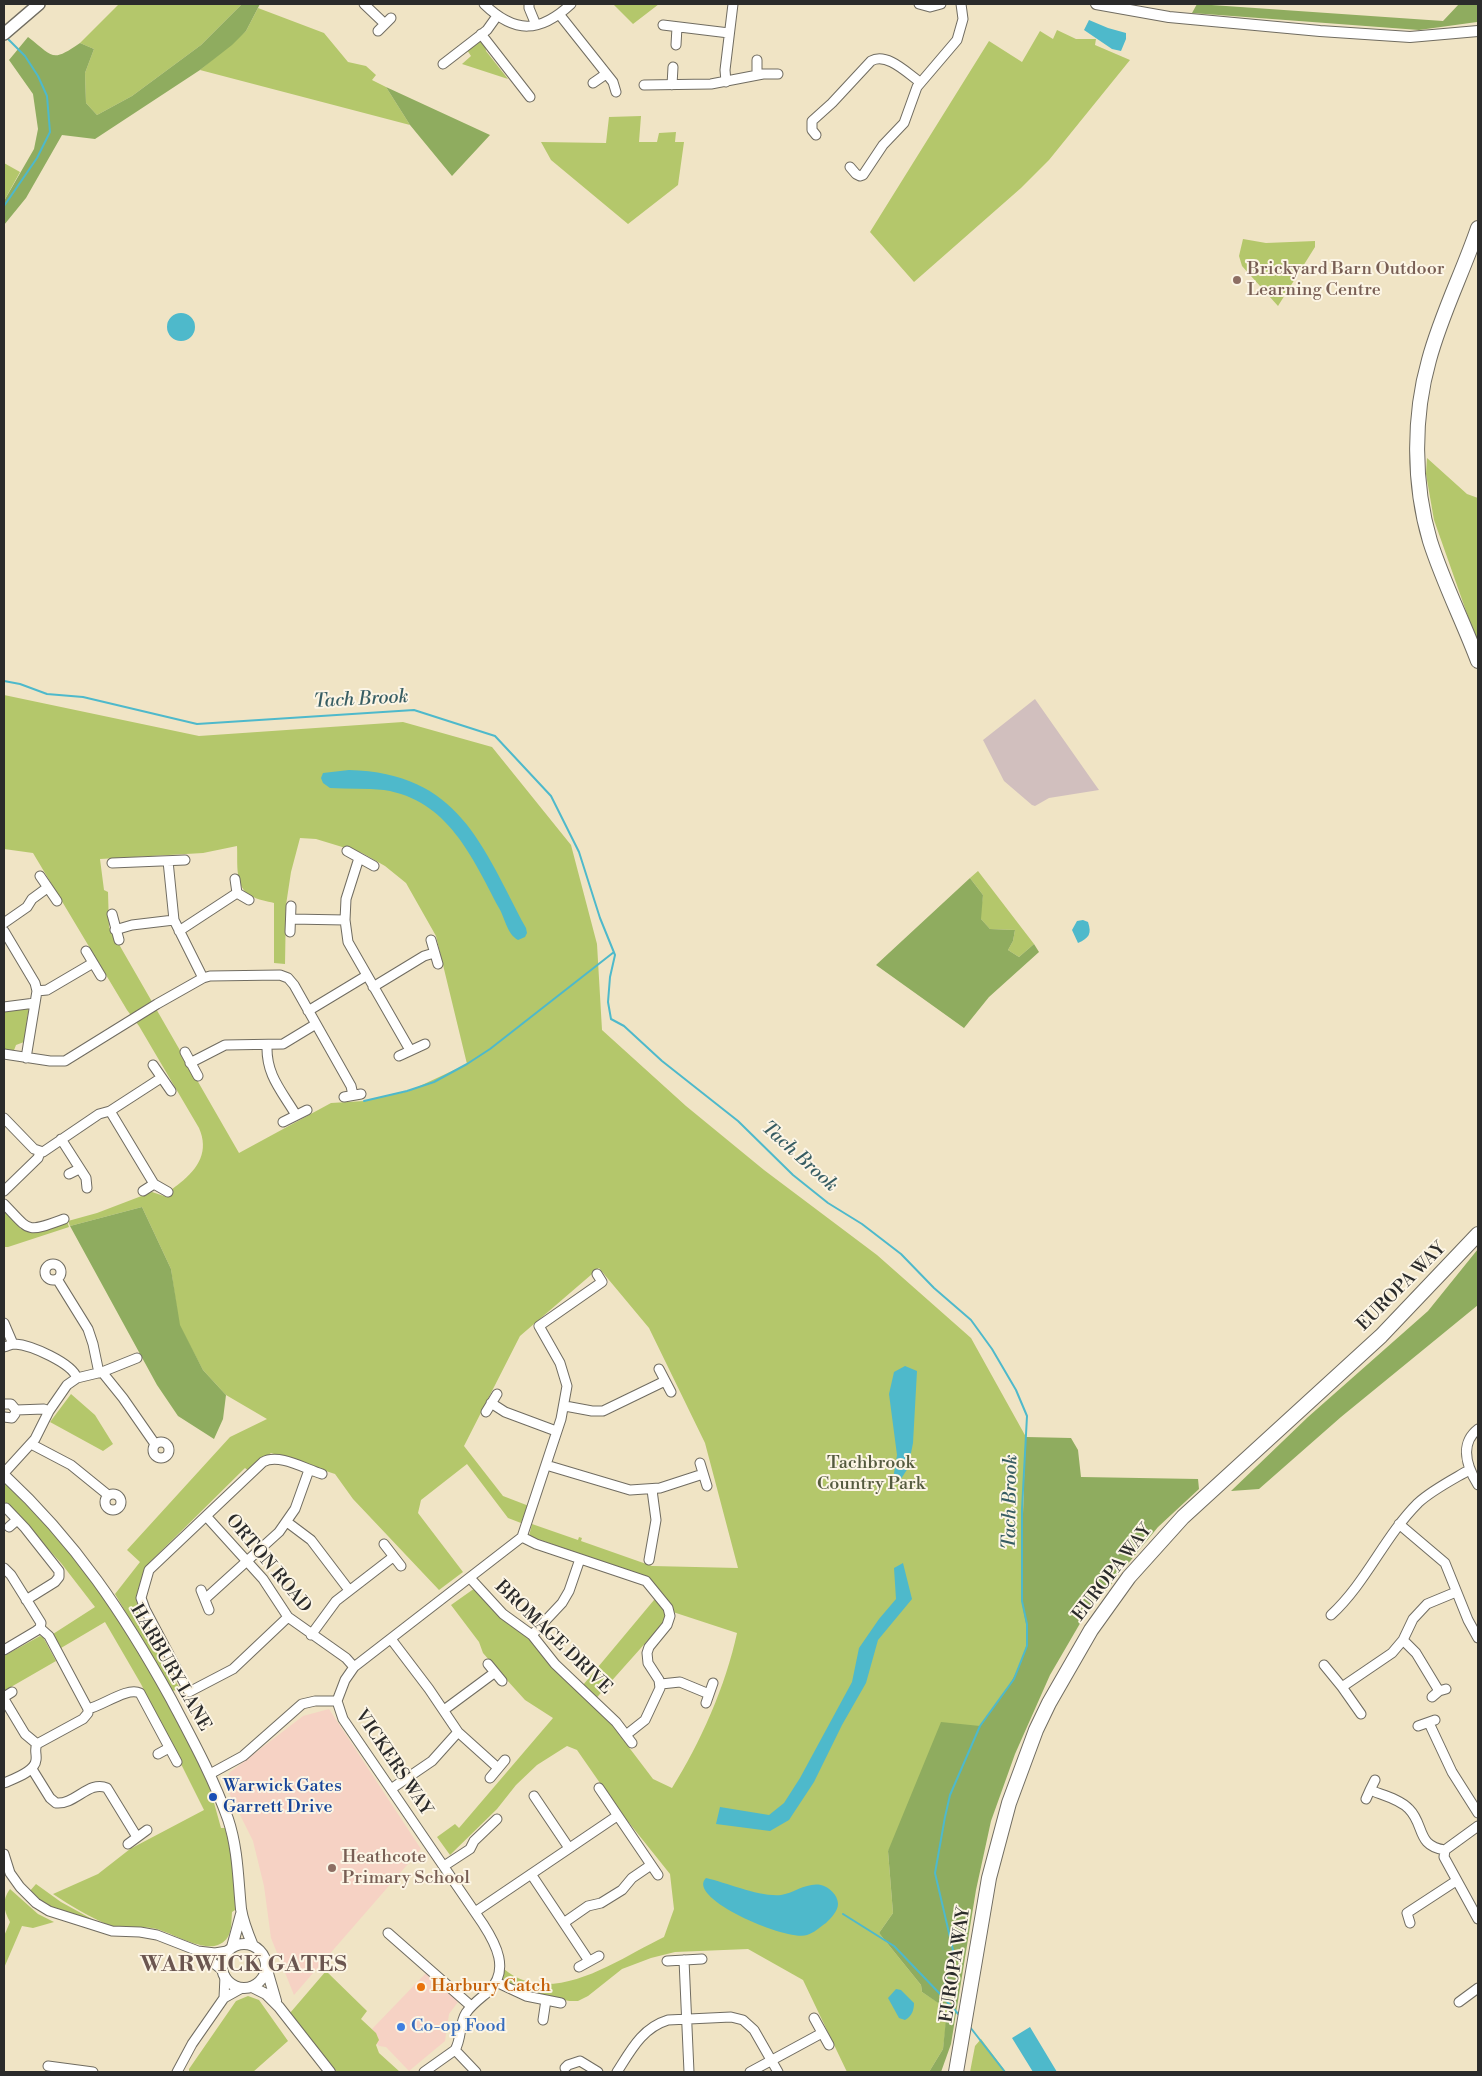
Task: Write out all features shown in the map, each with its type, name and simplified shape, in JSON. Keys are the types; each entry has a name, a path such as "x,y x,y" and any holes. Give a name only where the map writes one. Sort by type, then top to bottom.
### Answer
{"highway":[{"path":"1478,228 1428,361 1421,401 1418,450 1421,495 1430,541 1478,661"},
{"name":"EUROPA WAY","path":"956,2072 989,1878 1009,1803 1036,1730 1049,1703 1091,1630 1129,1577 1183,1517 1381,1336 1478,1234"}],"main road":[{"path":"4,34 39,4"}],"street":[{"path":"364,4 388,21 378,31"},
{"path":"484,4 497,16 508,22 536,25 548,22 571,4"},
{"path":"529,4 536,25"},
{"path":"726,82 725,70 732,4"},
{"path":"919,4 930,7 941,4"},
{"path":"850,167 860,176 869,169 883,145 904,123 920,82 957,40 963,19 961,4"},
{"path":"1096,4 1178,18 1320,31 1410,37 1478,31"},
{"path":"559,14 606,74 614,85 616,92"},
{"path":"443,64 481,34 497,16"},
{"path":"662,25 729,33"},
{"path":"676,45 677,27"},
{"path":"481,34 530,97"},
{"path":"816,135 812,130 812,121 876,58 886,59 920,82"},
{"path":"757,60 757,75"},
{"path":"672,85 673,67"},
{"path":"593,83 606,74"},
{"path":"644,85 726,82 757,75 778,74"},
{"path":"347,852 374,866"},
{"path":"359,858 347,893 345,920 348,942 410,1050"},
{"path":"112,864 185,860"},
{"path":"168,861 174,920 203,978"},
{"path":"40,876 57,901"},
{"path":"235,880 237,893"},
{"path":"4,922 27,907 32,899 47,888"},
{"path":"179,931 237,893"},
{"path":"237,893 249,900"},
{"path":"290,932 291,906"},
{"path":"112,914 119,940"},
{"path":"291,919 345,920"},
{"path":"115,930 132,924 174,920"},
{"path":"4,931 35,983 37,991 26,1058"},
{"path":"431,940 438,964"},
{"path":"86,951 101,976"},
{"path":"373,987 424,956 434,952"},
{"path":"37,991 47,990 93,963"},
{"path":"4,1055 56,1062 68,1060 157,1004 203,978 210,976 284,976 294,984 357,1094 344,1097"},
{"path":"308,1011 366,976"},
{"path":"4,1007 35,1003"},
{"path":"190,1063 225,1045 283,1044 316,1024"},
{"path":"399,1056 424,1044"},
{"path":"267,1045 267,1060 270,1071 296,1115"},
{"path":"185,1052 198,1076"},
{"path":"153,1065 171,1091"},
{"path":"4,1118 34,1150 46,1151 99,1114 110,1111 161,1078"},
{"path":"283,1122 307,1110"},
{"path":"110,1111 154,1184 168,1192"},
{"path":"61,1139 86,1178 87,1188"},
{"path":"4,1191 38,1158 40,1152"},
{"path":"69,1174 79,1168"},
{"path":"143,1191 154,1184"},
{"path":"4,1204 20,1223 28,1228 39,1228 64,1219"},
{"path":"57,1279 88,1329 101,1373 124,1398 155,1444"},
{"path":"602,1281 539,1326 560,1363 567,1386 565,1406 522,1537 536,1544 646,1581 666,1604 670,1612 669,1620 649,1647 646,1659 661,1684"},
{"path":"4,1323 13,1344"},
{"path":"4,1347 13,1344 48,1354 72,1370 78,1378"},
{"path":"4,1474 30,1444 67,1385 78,1378 101,1373 137,1358"},
{"path":"659,1369 671,1392"},
{"path":"565,1406 603,1412 666,1381"},
{"path":"486,1412 497,1394"},
{"path":"491,1403 505,1412 556,1431"},
{"path":"4,1404 11,1404 16,1410"},
{"path":"16,1410 44,1409 49,1411"},
{"path":"4,1417 12,1418 16,1410"},
{"path":"1478,1428 1472,1434 1467,1444 1466,1456 1469,1470 1478,1485"},
{"path":"30,1444 71,1465 108,1496"},
{"path":"288,1617 233,1669 189,1692 144,1610 141,1598 149,1570 268,1460 286,1462 322,1474"},
{"path":"700,1463 707,1486"},
{"path":"546,1465 630,1490 652,1490 703,1474"},
{"path":"205,1599 280,1532 294,1509 309,1470"},
{"path":"1331,1615 1342,1605 1399,1524 1419,1502 1469,1470"},
{"name":"HARBURY LANE","path":"4,1474 52,1523 110,1597 151,1662 210,1774 230,1827 238,1866 242,1910 253,1946"},
{"path":"649,1560 656,1520 652,1490"},
{"path":"6,1508 54,1563 60,1573 55,1582 26,1600"},
{"name":"ORTON ROAD","path":"206,1516 263,1579 288,1617 346,1658 354,1667"},
{"path":"9,1527 17,1520"},
{"path":"287,1522 311,1540 349,1590"},
{"path":"1399,1524 1445,1562 1468,1620 1478,1638"},
{"name":"VICKERS WAY","path":"496,1982 499,1972 499,1953 496,1945 343,1719 337,1701 345,1680 354,1667 522,1537"},
{"path":"384,1544 401,1566"},
{"path":"312,1635 333,1605 349,1590 393,1557"},
{"path":"532,1634 562,1603 569,1591 580,1559"},
{"path":"4,1568 8,1571 40,1619 40,1628 49,1636 88,1709 87,1715 82,1719 37,1744 35,1748 36,1760 32,1769 4,1783"},
{"name":"BROMAGE DRIVE","path":"470,1578 503,1614 532,1634 555,1664 616,1722 632,1744"},
{"path":"201,1590 210,1610"},
{"path":"1342,1687 1392,1653 1403,1640 1413,1619 1428,1604 1456,1592"},
{"path":"4,1650 40,1628"},
{"path":"391,1639 444,1710 458,1732 498,1768"},
{"path":"1403,1640 1416,1653 1439,1692"},
{"path":"488,1664 502,1681"},
{"path":"1324,1665 1361,1714"},
{"path":"444,1710 494,1673"},
{"path":"661,1684 680,1682 709,1694"},
{"path":"706,1703 713,1683"},
{"path":"626,1734 640,1725 649,1715 661,1684"},
{"path":"88,1709 106,1703 130,1690 140,1693 177,1762"},
{"path":"12,1692 4,1698 23,1732 37,1744"},
{"path":"210,1774 243,1756 302,1704 315,1700 337,1701"},
{"path":"1418,1726 1432,1721 1452,1772 1478,1813"},
{"path":"391,1789 432,1761 458,1732"},
{"path":"158,1754 169,1748"},
{"path":"490,1778 505,1760"},
{"path":"32,1769 50,1798 56,1803 65,1802 98,1785 107,1788 126,1823 137,1837"},
{"path":"1366,1799 1375,1780"},
{"path":"599,1788 658,1875"},
{"path":"1370,1790 1408,1807 1417,1819 1421,1834 1425,1840 1434,1847 1446,1850"},
{"path":"534,1796 569,1848"},
{"path":"475,1912 617,1816"},
{"path":"444,1866 470,1849 474,1840 497,1819"},
{"path":"1478,1826 1446,1850 1444,1857 1456,1881 1476,1907 1478,1919"},
{"path":"128,1844 147,1830"},
{"path":"4,1854 7,1870 20,1887 36,1903 57,1915 112,1931 157,1935 198,1951 215,1953 241,1944 253,1946 260,1950 265,1958 266,1970 279,2007"},
{"path":"565,1922 588,1906 601,1903 622,1890 632,1878 651,1865"},
{"path":"531,1874 590,1961"},
{"path":"1410,1923 1404,1909 1456,1881"},
{"name":"HARBURY LANE","path":"230,1949 242,1910"},
{"path":"388,1933 471,2006"},
{"path":"224,1998 223,1960 230,1949"},
{"path":"198,1951 223,1973 232,1984 266,1994 279,2007 330,2072"},
{"path":"579,1967 599,1956"},
{"path":"668,1961 702,1959"},
{"path":"684,1960 689,2072"},
{"path":"177,2072 192,2044 224,1998 261,1981 266,1970"},
{"path":"424,2072 454,2050 459,2040 463,2020 471,2006 496,1982 526,1996 561,2002"},
{"path":"1459,2002 1478,1988"},
{"path":"543,2020 546,2000"},
{"path":"617,2072 640,2037 647,2030 668,2020 732,2017 743,2020 754,2030 778,2072"},
{"path":"814,2018 829,2045"},
{"path":"750,2072 822,2033"},
{"path":"454,2050 476,2072"},
{"path":"565,2068 580,2060 598,2072"},
{"path":"48,2066 93,2072"}],"shaded area":[{"path":"1035,699 1099,790 1049,798 1035,806 1004,781 983,740"},
{"name":"Heathcote Primary School","path":"329,1709 421,1849 294,1995 271,1938 264,1886 253,1841 226,1787 229,1773 303,1716"},
{"path":"426,1973 458,2002 449,2014 445,2041 409,2071 386,2047 377,2044 378,2037 372,2029"}],"green space":[{"path":"119,4 242,4 201,45 132,96 97,115 86,103 85,73 94,49 80,43"},
{"path":"242,4 260,4 246,31 232,45 200,70 95,139 62,135 26,198 4,225 4,201 34,149 38,129 33,94 9,60 28,37 53,55 63,53 80,43 94,49 85,73 86,103 97,115 132,96 201,45"},
{"path":"613,4 659,4 633,24"},
{"path":"1197,4 1443,21 1459,4 1478,4 1477,22 1419,30 1192,13"},
{"path":"258,8 324,33 348,62 366,66 376,75 372,80 386,87 410,125 200,70 246,31"},
{"path":"1057,30 1076,39 1096,39 1095,45 1130,60 1049,160 1021,188 914,282 870,232 989,41 1022,62 1040,31 1053,39"},
{"path":"479,39 485,43 486,51 508,79 462,64 471,56 467,50"},
{"path":"386,87 490,135 452,176 410,125"},
{"path":"641,116 639,142 657,142 659,133 676,132 675,142 684,142 678,185 628,224 551,160 541,142 606,143 609,117"},
{"path":"4,163 20,172 4,201"},
{"path":"1243,239 1266,243 1315,241 1315,247 1278,306 1242,266 1239,256"},
{"path":"1427,458 1467,494 1478,498 1478,645 1434,520 1426,474"},
{"name":"Tachbrook Country Park","path":"4,695 199,736 403,722 492,747 571,845 597,944 602,1030 686,1106 764,1170 877,1255 971,1338 1026,1437 1022,1509 1022,1601 1027,1624 1027,1646 1014,1679 888,1851 893,1913 879,1933 921,1985 922,1992 948,2009 943,2049 929,2072 847,2072 803,1980 748,1949 675,1952 651,1958 622,1969 588,1996 578,2001 569,2001 525,1992 506,1983 502,1978 504,1969 523,1980 543,1984 564,1982 606,1967 664,1937 674,1909 670,1874 618,1809 577,1750 567,1746 537,1765 516,1785 497,1809 450,1855 437,1837 455,1824 459,1828 553,1718 525,1700 496,1668 483,1653 479,1642 451,1605 475,1588 507,1623 532,1638 578,1691 659,1594 644,1576 529,1536 532,1524 578,1540 579,1537 582,1538 581,1541 652,1566 738,1568 705,1443 649,1328 599,1268 520,1336 464,1446 503,1496 529,1506 521,1523 508,1518 467,1464 421,1500 418,1513 463,1572 439,1590 353,1499 335,1474 271,1453 250,1472 245,1468 151,1561 146,1569 138,1593 137,1607 146,1630 179,1687 177,1690 172,1691 115,1594 140,1562 127,1550 230,1437 267,1419 226,1395 203,1370 179,1325 171,1269 142,1207 70,1226 68,1221 97,1213 152,1192 167,1197 197,1165 202,1152 202,1136 139,1026 127,1010 33,853 4,849","holes":["300,838 316,839 362,853 385,866 406,883 436,936 467,1064 409,1091 364,1101 331,1103 239,1153 109,927 108,892 104,890 100,859 203,853 237,846 238,874 242,887 254,897 274,903 274,963 285,964 286,905 291,872","673,1612 737,1633 726,1673 711,1714 672,1788 653,1779 612,1725 591,1704"]},
{"path":"978,871 1034,944 1019,957 1008,950 1013,941 1015,930 990,929 980,918 983,895 970,878"},
{"path":"970,878 983,895 981,919 990,929 1015,930 1013,941 1008,950 1019,957 1034,944 1039,952 989,997 964,1028 876,965"},
{"path":"29,1006 24,1042 16,1045 13,1053 4,1051 4,1010"},
{"path":"142,1207 171,1269 180,1325 203,1370 226,1395 223,1419 214,1439 178,1416 157,1385 70,1226"},
{"path":"4,1209 21,1229 33,1231 67,1221 69,1227 4,1247"},
{"path":"1478,1249 1478,1305 1341,1417 1259,1489 1231,1491 1308,1417 1428,1311"},
{"path":"71,1394 95,1415 113,1444 103,1451 50,1422"},
{"path":"1026,1437 1071,1438 1078,1450 1081,1477 1198,1479 1199,1489 1158,1527 1082,1620 1050,1675 1015,1754 991,1821 976,1890 951,2044 941,2072 929,2072 943,2049 947,2009 922,1992 921,1985 879,1933 893,1913 888,1851 941,1722 980,1726 1007,1689 1018,1669 1026,1647 1027,1629 1022,1598"},
{"path":"4,1476 47,1524 132,1630 208,1781 221,1828 225,1828 231,1858 234,1889 235,1910 232,1912 229,1935 218,1945 205,1946 189,1942 154,1928 111,1926 81,1912 53,1894 98,1874 130,1849 204,1810 141,1684 105,1622 61,1648 53,1634 95,1607 61,1563 4,1501"},
{"path":"40,1636 43,1637 56,1661 4,1691 4,1656"},
{"path":"36,1884 61,1902 99,1923 62,1912 45,1903 29,1892"},
{"path":"10,1889 38,1914 54,1922 33,1928 22,1926 4,1968 4,1936 10,1922 5,1909 5,1901"},
{"path":"326,1971 367,2011 361,2019 376,2033 379,2040 376,2045 379,2053 400,2072 337,2072 290,2013"},
{"path":"248,1996 259,2000 288,2041 253,2072 189,2072 189,2069 236,2001"},
{"path":"981,2039 1006,2072 970,2072 975,2046"}],"water":[{"path":"1089,20 1126,33 1126,39 1121,51 1112,49 1084,30"},
{"path":"181,313 191,317 195,327 191,337 181,341 171,337 167,327 171,317"},
{"path":"349,770 386,774 417,784 441,799 462,819 495,868 526,928 527,933 525,937 518,940 511,934 468,851 441,818 425,805 406,796 384,790 330,788 323,783 321,778 323,773"},
{"path":"1083,920 1088,922 1089,935 1078,943 1072,930 1077,921"},
{"path":"905,1366 917,1371 913,1443 908,1468 899,1482 893,1479 897,1455 889,1394 894,1372"},
{"path":"903,1563 912,1599 878,1640 866,1683 842,1725 814,1782 789,1820 770,1831 716,1824 720,1807 769,1815 784,1803 800,1778 852,1682 859,1648 879,1619 896,1599 894,1568"},
{"path":"706,1878 753,1892 772,1895 786,1894 806,1886 821,1885 835,1895 838,1907 826,1923 810,1934 796,1935 780,1932 741,1917 723,1907 710,1896 703,1886"},
{"path":"896,1989 901,1990 914,2003 912,2013 905,2020 899,2018 888,1998"},
{"path":"1030,2027 1057,2072 1033,2072 1012,2038"}],"waterway":[{"name":"Tach Brook","path":"4,206 37,158 50,132 47,96 38,76 25,56 6,37"},
{"name":"Tach Brook","path":"4,681 20,684 47,694 83,697 197,724 414,710 495,736 551,796 579,852 600,918 615,955 610,977 608,1002 611,1019 624,1026 662,1061 738,1121 793,1175 828,1203 862,1224 901,1254 934,1288 971,1320 992,1349 1016,1390 1027,1416 1022,1509 1022,1601 1027,1624 1027,1646 1014,1679 980,1726 950,1795 945,1817 935,1873 953,1950 942,1996 960,2016"},
{"path":"364,1101 407,1091 434,1082 467,1064 490,1049 614,952"},
{"path":"843,1914 894,1946 942,1996"},
{"name":"Tach Brook","path":"970,2027 1005,2072"}],"place":[{"name":"Brickyard Barn Outdoor Learning Centre","path":"1237,280"},
{"name":"Warwick Gates Garrett Drive","path":"213,1797"},
{"name":"Heathcote Primary School","path":"332,1868"},
{"name":"Harbury Catch","path":"421,1987"},
{"name":"Co-op Food","path":"401,2027"}],"district":[{"name":"WARWICK GATES","path":"244,1966"}]}
